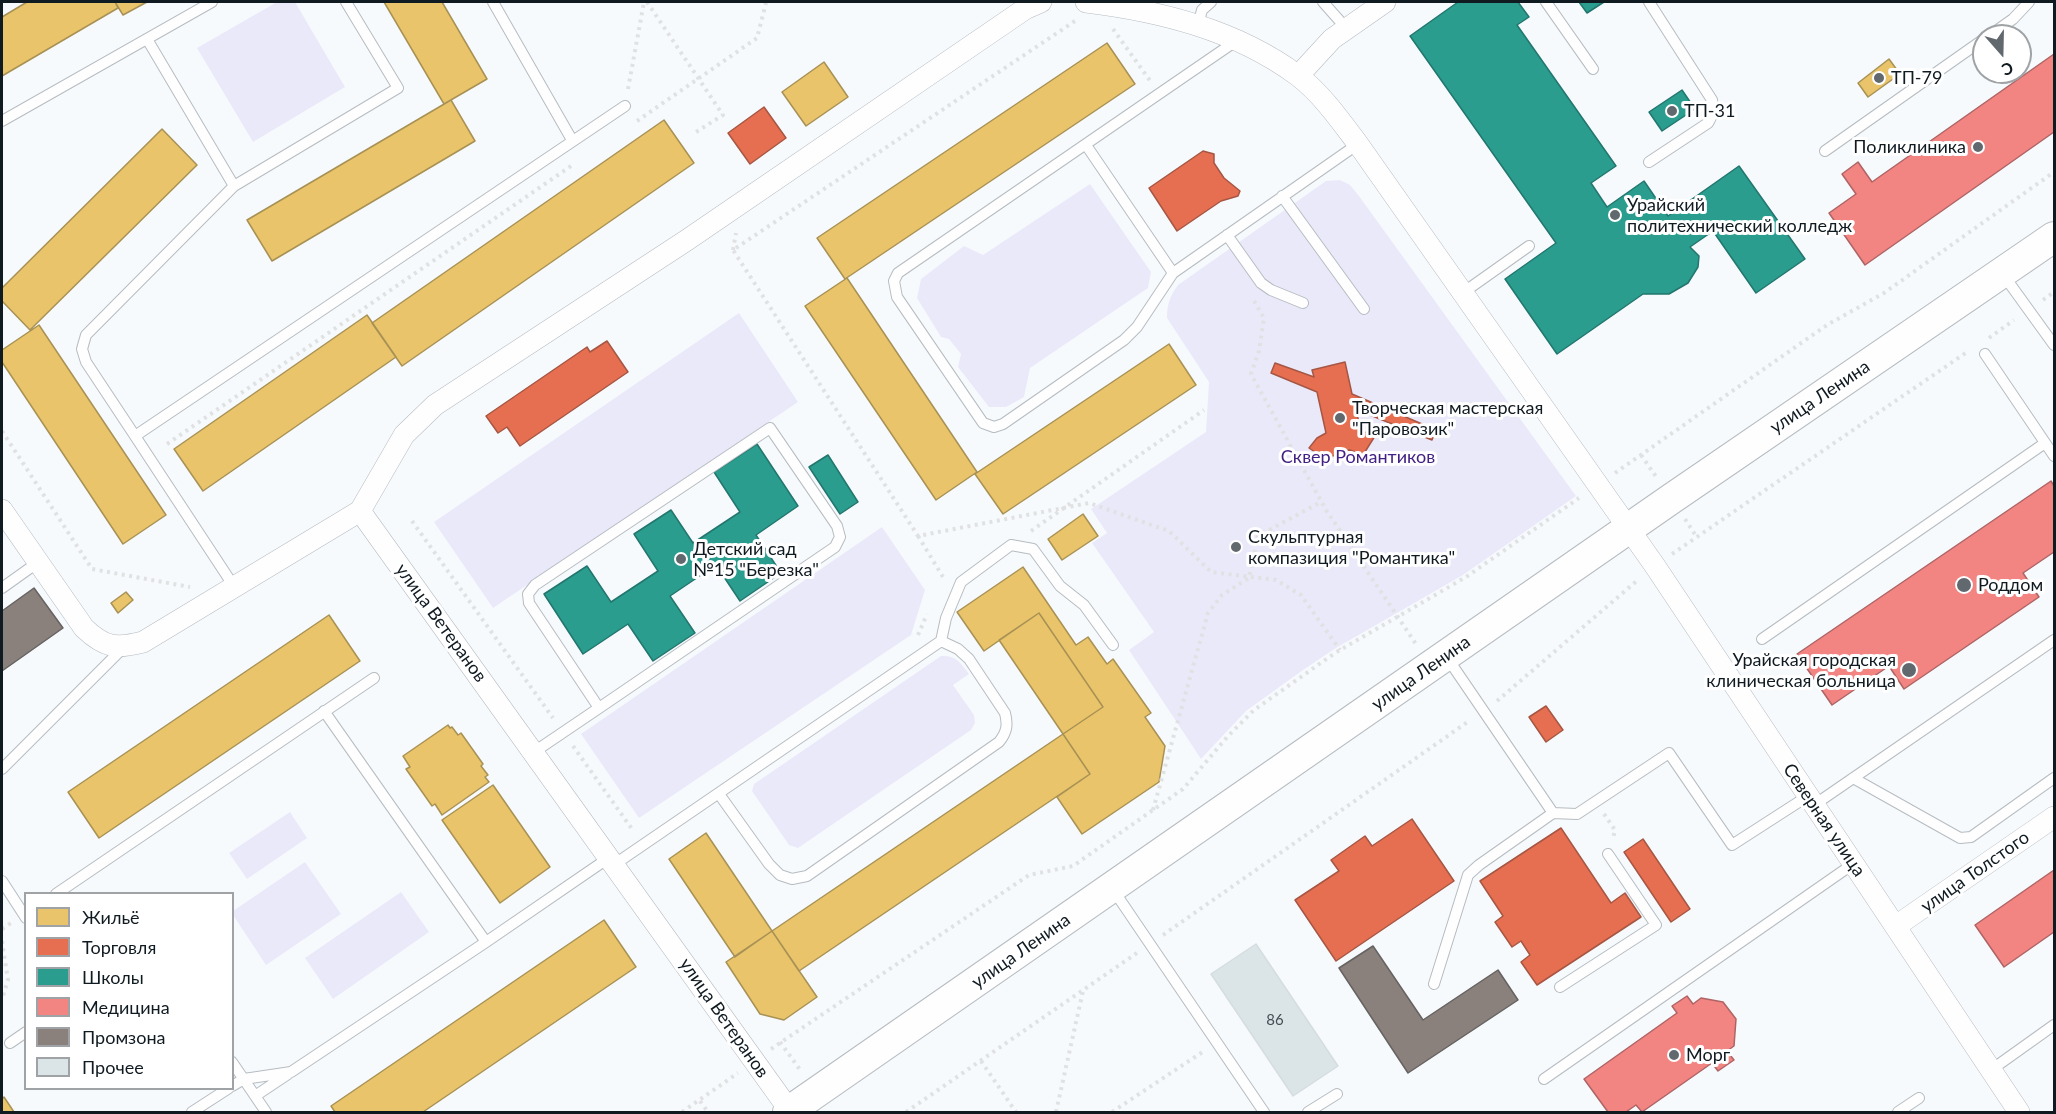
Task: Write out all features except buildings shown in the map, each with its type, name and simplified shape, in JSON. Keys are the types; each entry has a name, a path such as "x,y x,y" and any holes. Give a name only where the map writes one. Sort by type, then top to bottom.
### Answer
{"main road":[{"name":"улица Ленина","path":"789,1112 1629,529 2055,237"}],"street":[{"path":"1298,76 1332,39 1385,2"},
{"path":"2,510 37,563 84,628 94,638 123,648 143,642 360,511 404,435 435,405 687,240 1029,4"},
{"name":"Северная улица","path":"1085,12 1159,13 1198,25 1269,57 1298,76 1328,106 1464,292 1655,566 2019,1113"},
{"name":"улица Ветеранов","path":"360,511 755,1061 789,1112"},
{"name":"улица Толстого","path":"1896,926 2055,817"}],"lane":[{"path":"2,121 212,2"},
{"path":"230,590 135,436 86,362 82,349 86,335 234,186 398,88 346,2"},
{"path":"493,2 572,140"},
{"path":"1198,25 1202,10 1211,2"},
{"path":"1323,2 1347,28"},
{"path":"1546,2 1593,69"},
{"path":"1649,2 1712,100 1714,108 1713,116 1708,123 1649,162"},
{"path":"2006,24 2030,2"},
{"path":"147,39 234,186"},
{"path":"1236,41 898,273 894,281 897,297 983,423 994,428 1003,424 1124,340 1137,327 1173,273 1358,144"},
{"path":"1825,151 1972,47"},
{"path":"135,436 625,106"},
{"path":"1086,145 1173,273"},
{"path":"1282,196 1364,309"},
{"path":"1227,235 1262,283 1271,290 1303,303"},
{"path":"1464,292 1529,246"},
{"path":"2001,273 2055,345"},
{"path":"1985,354 2055,456"},
{"path":"534,752 599,708 835,547 840,537 837,526 770,428 535,585 528,594 529,603 599,708"},
{"path":"1762,639 2045,443"},
{"path":"255,1096 486,942 719,794 941,641 946,618 961,582 1011,545 1033,549 1060,586 1084,605 1113,645"},
{"path":"2,588 37,563"},
{"path":"1434,984 1468,875 1553,813 1577,814 1669,753 1732,845 1853,778 2055,640"},
{"path":"719,794 769,864 780,875 792,879 807,876 999,742 1006,734 1008,723 1005,713 969,659 958,649 941,641"},
{"path":"2,769 123,648"},
{"path":"1439,661 1484,711 1553,813"},
{"path":"59,892 374,678"},
{"path":"324,711 486,942"},
{"path":"1853,778 1960,838 1971,837 2055,778"},
{"path":"1560,987 1656,925 1608,854"},
{"path":"1544,1079 1853,864"},
{"path":"2,881 24,914"},
{"path":"1112,888 1264,1113"},
{"path":"1991,1070 2055,1025"},
{"path":"10,1043 24,1033"},
{"path":"234,1065 266,1113"},
{"path":"234,1085 244,1079 291,1072"},
{"path":"192,1113 226,1090"},
{"path":"1308,1113 1337,1094"},
{"path":"1898,1113 1919,1098"}],"path":[{"path":"645,2 723,115 696,132"},
{"path":"625,106 645,2"},
{"path":"630,126 757,38 766,3"},
{"path":"939,586 943,576 733,250 1085,12"},
{"path":"1110,25 1159,94"},
{"path":"166,444 580,160"},
{"path":"682,1113 1029,875 1073,866 1183,789 1228,736 1254,710 1340,650 1466,578 1827,325 1884,293 2055,172"},
{"path":"1981,343 2055,292"},
{"path":"1253,300 1264,318 1259,351 1251,374 1321,502 1397,616 1439,661"},
{"path":"906,1113 1469,722 1655,566 1971,349"},
{"path":"1011,545 1204,410"},
{"path":"2,431 92,569 230,590"},
{"path":"1152,811 1208,613 1222,595 1249,578 1258,536 1321,502"},
{"path":"918,536 1089,503 1169,531 1211,572 1276,580 1301,595 1340,650"},
{"path":"412,521 632,829 641,829"},
{"path":"916,640 930,608"},
{"path":"1463,712 1469,722"},
{"path":"1596,801 1615,830 1608,854"},
{"path":"2,941 8,980 2,999"},
{"path":"1056,1113 1084,990"},
{"path":"1112,1113 1217,1043"},
{"path":"981,1061 1016,1113"},
{"path":"700,1101 708,1113"}],"green space":[{"path":"277,2 295,2 345,87 253,142 197,48"},
{"name":"Сквер Романтиков","path":"1340,180 1350,185 1359,196 1576,496 1463,575 1336,648 1303,670 1246,711 1201,759 1129,650 1154,632 1092,543 1107,533 1091,509 1206,432 1209,382 1167,318 1170,300 1178,285 1326,181"},
{"path":"1090,184 1151,272 1148,288 1030,368 1024,397 1006,407 989,407 958,367 961,354 949,339 941,337 917,298 921,279 964,246 983,255"},
{"path":"739,313 798,402 493,608 434,522"},
{"path":"882,527 925,590 911,635 639,818 581,734"},
{"path":"941,656 954,658 969,674 953,685 974,715 975,723 971,730 798,848 789,845 752,791 754,784"},
{"path":"290,812 307,838 247,879 229,853"},
{"path":"305,862 341,914 266,965 234,917 234,910"},
{"path":"401,892 429,932 333,999 305,958"}],"place":[{"name":"ТП-79","path":"1879,78"},
{"name":"ТП-31","path":"1672,111"},
{"name":"Поликлиника","path":"1978,147"},
{"name":"Урайский политехнический колледж","path":"1615,215"},
{"name":"Творческая мастерская \"Паровозик\"","path":"1340,418"},
{"name":"Скульптурная компазиция \"Романтика\"","path":"1236,547"},
{"name":"Детский сад №15 \"Березка\"","path":"681,559"},
{"name":"Роддом","path":"1964,585"},
{"name":"Урайская городская клиническая больница","path":"1909,670"},
{"name":"Морг","path":"1674,1055"}]}
